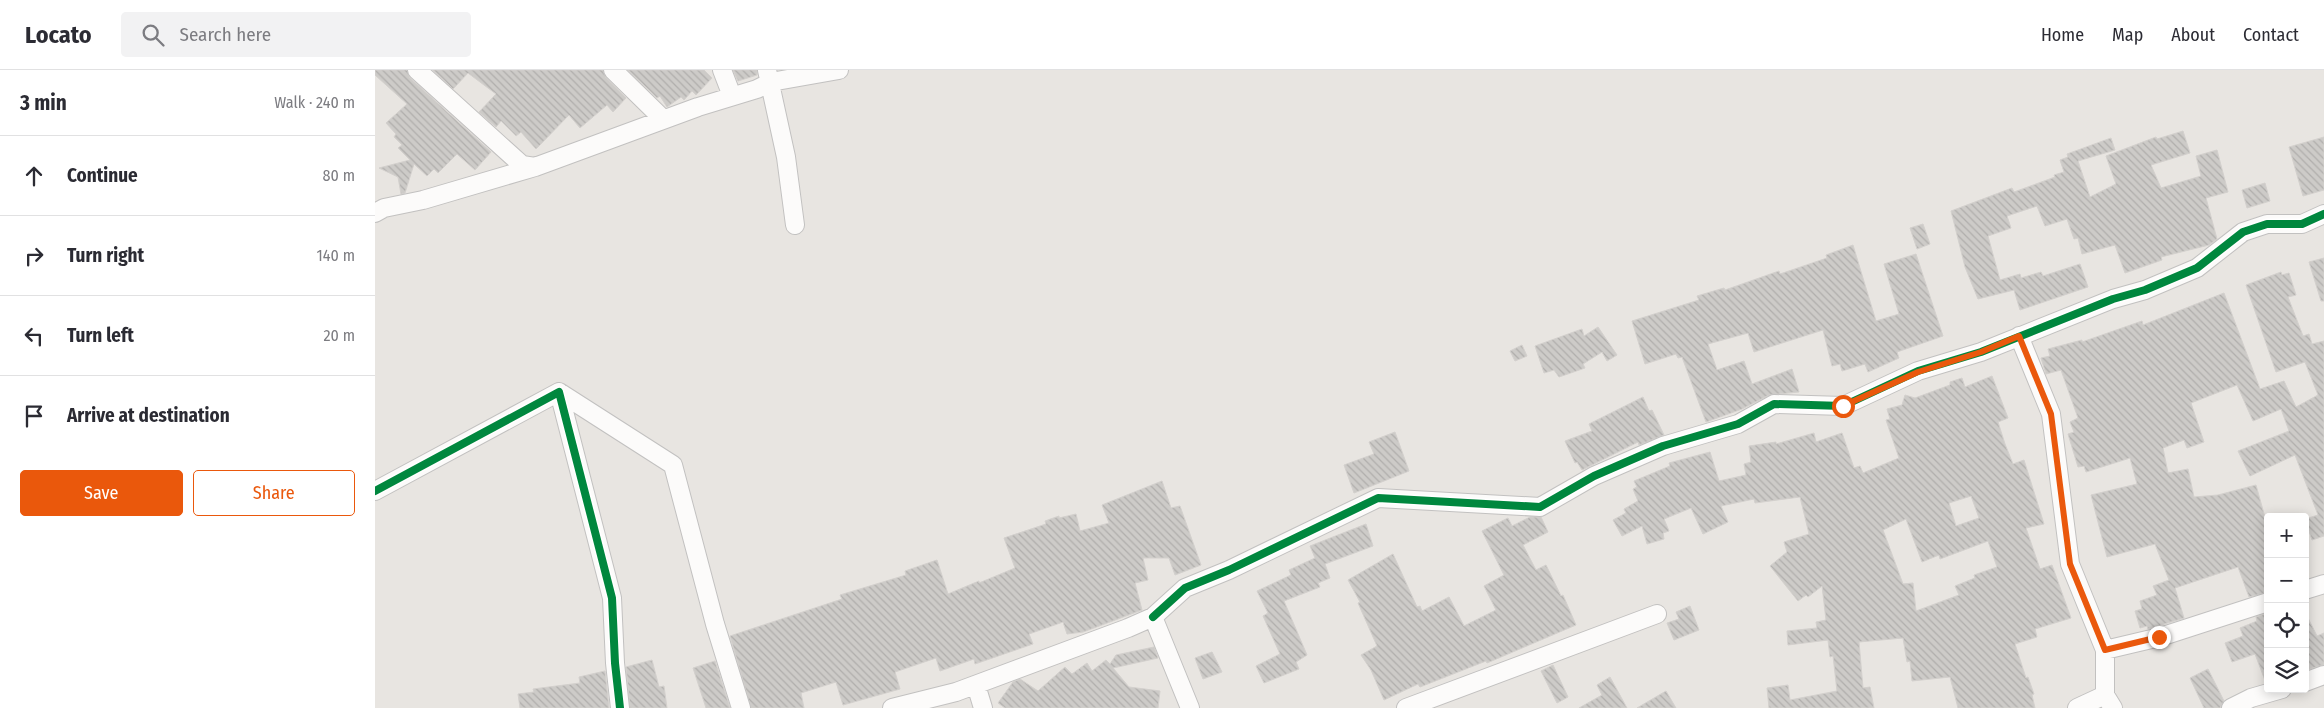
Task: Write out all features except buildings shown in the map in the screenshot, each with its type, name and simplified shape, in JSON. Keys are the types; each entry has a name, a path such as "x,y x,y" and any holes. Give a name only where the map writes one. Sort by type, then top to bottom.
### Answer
{"street":[{"path":"417,70 522,165 535,167"},
{"path":"613,70 663,119"},
{"path":"722,70 732,96"},
{"path":"375,213 384,208 423,200 535,167 663,119 757,89 769,76 839,70"},
{"path":"769,76 786,157 795,225"},
{"path":"892,708 956,692 1129,628 1153,617 1185,588 1229,570 1378,498 1540,507 1594,476 1663,446 1738,424 1774,404 1843,406 1918,372 1981,352 2113,299 2145,290 2197,268 2243,232 2267,224 2302,224 2324,214"},
{"path":"2019,336 2051,414 2070,564 2105,650 2109,701 2077,708"},
{"path":"375,491 559,392"},
{"path":"559,392 613,598 615,663 620,708"},
{"path":"559,392 673,465 715,624 741,708"},
{"path":"2309,589 2324,584"},
{"path":"2105,650 2159,637 2265,603"},
{"path":"1406,708 1657,614"},
{"path":"1153,617 1191,708"},
{"path":"2309,680 2324,674"},
{"path":"976,684 983,708"},
{"path":"2231,708 2251,698 2269,693"}],"cycle path":[{"path":"1153,617 1185,588 1229,570 1378,498 1540,507 1594,476 1663,446 1738,424 1774,404 1843,406 1918,371 1981,352 2113,299 2145,290 2197,268 2243,232 2267,224 2302,224 2324,214"},
{"path":"375,491 559,392 612,598 615,663 620,708"}],"route":[{"path":"1843,406 1918,372 1981,352 2019,336 2051,414 2070,564 2105,650 2159,637"}]}
